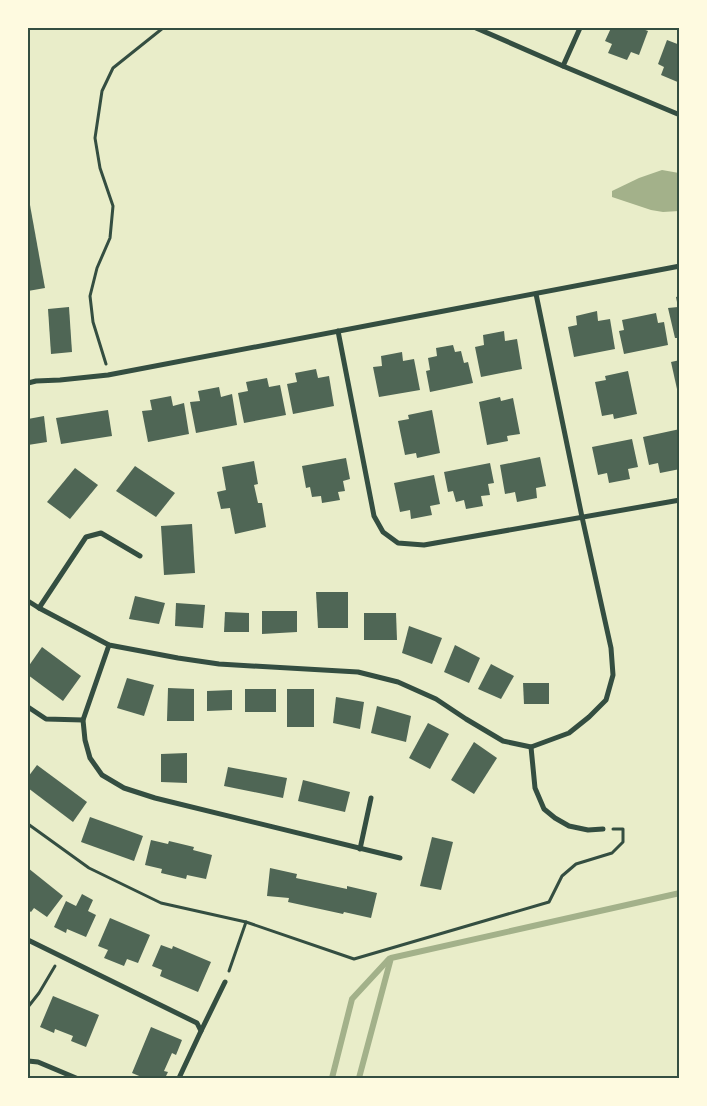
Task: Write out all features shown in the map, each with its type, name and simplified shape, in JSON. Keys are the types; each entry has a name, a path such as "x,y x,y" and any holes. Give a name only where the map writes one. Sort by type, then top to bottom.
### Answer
{"street":[{"path":"476,28 680,115"},
{"path":"563,66 580,28"},
{"path":"28,383 108,375 680,266"},
{"path":"28,601 110,646 219,664 358,672 398,682 436,699 503,741 531,747 569,733 589,718 606,700 613,675 611,648 536,294"},
{"path":"338,331 374,516 384,532 398,543 424,545 680,500"},
{"path":"38,608 86,537 101,533 140,556"},
{"path":"110,646 83,720 85,740 90,758 102,775 124,788 155,798 400,858"},
{"path":"28,707 46,719 83,720"},
{"path":"531,747 535,788 544,809 569,826 588,830 603,828"},
{"path":"360,849 371,798"},
{"path":"28,940 197,1023 200,1031"},
{"path":"179,1078 225,982"},
{"path":"28,1061 38,1062 76,1078"}],"path":[{"path":"108,375 105,358 93,322 90,296 97,268 110,238 113,206 100,168 95,138 102,91 113,68 163,28"},
{"path":"28,824 89,868 161,903 246,922 354,959 549,902 562,876 576,864 612,853 623,842 623,828 603,828"},
{"path":"225,982 246,922"},
{"path":"28,1007 39,993 61,956"}],"shaded area":[{"path":"662,170 679,173 679,211 663,212 651,210 612,197 612,191 639,178"}],"building":[{"path":"611,28 640,28 648,31 639,55 631,52 627,60 608,53 612,44 605,41"},
{"path":"667,40 680,45 680,83 661,75 664,67 658,64"},
{"path":"28,194 45,288 28,291"},
{"path":"680,296 680,338 675,338 668,308 678,307 676,297"},
{"path":"69,307 72,352 51,354 48,309"},
{"path":"597,311 598,321 610,319 615,349 574,357 568,327 577,325 576,316"},
{"path":"656,313 658,323 664,322 668,345 624,354 619,331 624,330 622,320"},
{"path":"504,331 505,341 517,339 522,369 481,377 475,347 484,345 483,335"},
{"path":"453,345 455,352 461,351 464,363 468,362 473,383 430,392 426,371 430,370 428,358 437,356 436,348"},
{"path":"402,352 403,361 414,359 420,390 379,397 373,367 382,366 381,356"},
{"path":"680,360 680,398 679,398 671,362"},
{"path":"316,369 318,378 329,376 334,406 293,414 287,384 297,382 295,373"},
{"path":"628,371 637,414 614,419 613,414 602,416 595,382 606,380 605,376"},
{"path":"267,378 269,387 280,385 286,415 244,423 238,393 248,391 246,382"},
{"path":"219,387 221,397 232,394 237,425 196,433 190,402 200,401 198,391"},
{"path":"171,396 173,406 184,403 189,434 148,442 142,411 152,410 150,400"},
{"path":"500,397 501,401 513,398 520,434 507,436 508,441 487,445 479,402"},
{"path":"108,410 112,436 61,444 56,418"},
{"path":"432,410 440,453 417,458 416,453 405,455 398,421 409,419 408,415"},
{"path":"44,416 47,442 28,445 28,419"},
{"path":"680,429 680,469 660,473 658,463 649,465 643,437"},
{"path":"632,439 638,467 628,469 630,479 609,483 607,473 598,475 592,447"},
{"path":"540,457 546,486 536,488 537,498 517,502 515,492 505,494 500,465"},
{"path":"346,458 350,479 343,481 345,491 338,492 340,500 322,503 321,496 312,497 310,487 306,488 302,466"},
{"path":"254,461 258,484 254,485 258,503 262,503 266,527 235,534 230,508 221,509 217,492 226,490 222,467"},
{"path":"490,463 494,483 488,484 490,495 481,496 483,506 466,509 464,500 456,502 453,491 448,492 444,472"},
{"path":"135,466 175,493 156,517 116,491"},
{"path":"75,468 98,485 70,519 47,502"},
{"path":"434,475 440,504 430,506 432,515 411,519 410,510 400,512 394,483"},
{"path":"192,524 195,573 164,575 161,526"},
{"path":"316,592 348,592 348,628 318,628"},
{"path":"135,596 165,603 159,624 129,619"},
{"path":"176,603 205,605 203,628 175,626"},
{"path":"262,611 297,611 297,632 262,634"},
{"path":"225,612 249,613 249,632 224,632"},
{"path":"364,613 396,613 397,640 364,640"},
{"path":"409,626 442,638 432,664 402,653"},
{"path":"455,645 480,658 469,683 444,672"},
{"path":"42,647 81,676 63,701 28,675 28,667"},
{"path":"491,664 514,676 501,699 478,689"},
{"path":"127,678 154,685 144,716 117,708"},
{"path":"523,683 549,683 549,704 524,704"},
{"path":"168,688 194,689 194,721 167,721"},
{"path":"245,689 276,689 276,712 245,712"},
{"path":"287,689 314,689 314,727 287,727"},
{"path":"232,690 232,710 207,711 207,691"},
{"path":"336,697 364,702 360,729 333,723"},
{"path":"377,706 411,716 406,742 371,733"},
{"path":"428,723 449,734 430,769 409,758"},
{"path":"474,742 497,758 474,794 451,780"},
{"path":"187,753 187,783 161,782 161,754"},
{"path":"37,765 87,802 73,822 28,788 28,777"},
{"path":"228,767 287,778 283,798 224,786"},
{"path":"303,780 350,792 345,812 298,801"},
{"path":"90,817 143,836 134,861 81,842"},
{"path":"432,837 453,842 441,890 420,886"},
{"path":"151,840 168,844 169,841 194,847 193,850 212,855 206,879 187,875 186,879 161,873 162,869 145,865"},
{"path":"28,868 63,896 47,917 34,908 31,912 28,910"},
{"path":"270,868 297,874 296,878 347,889 347,886 377,893 371,918 288,902 289,898 267,896"},
{"path":"82,894 93,900 88,911 96,915 86,937 67,929 66,933 54,927 66,901 76,906"},
{"path":"110,918 150,935 138,963 127,959 124,966 104,958 108,950 98,946"},
{"path":"161,945 172,949 173,946 211,962 198,992 160,976 162,970 152,966"},
{"path":"53,996 99,1015 86,1047 71,1041 73,1036 55,1029 54,1033 40,1027"},
{"path":"151,1027 182,1040 176,1055 172,1053 164,1071 168,1072 165,1078 144,1078 132,1073"}],"waterway":[{"path":"359,1078 391,958 680,893"},
{"path":"332,1078 352,999 389,959"}]}
